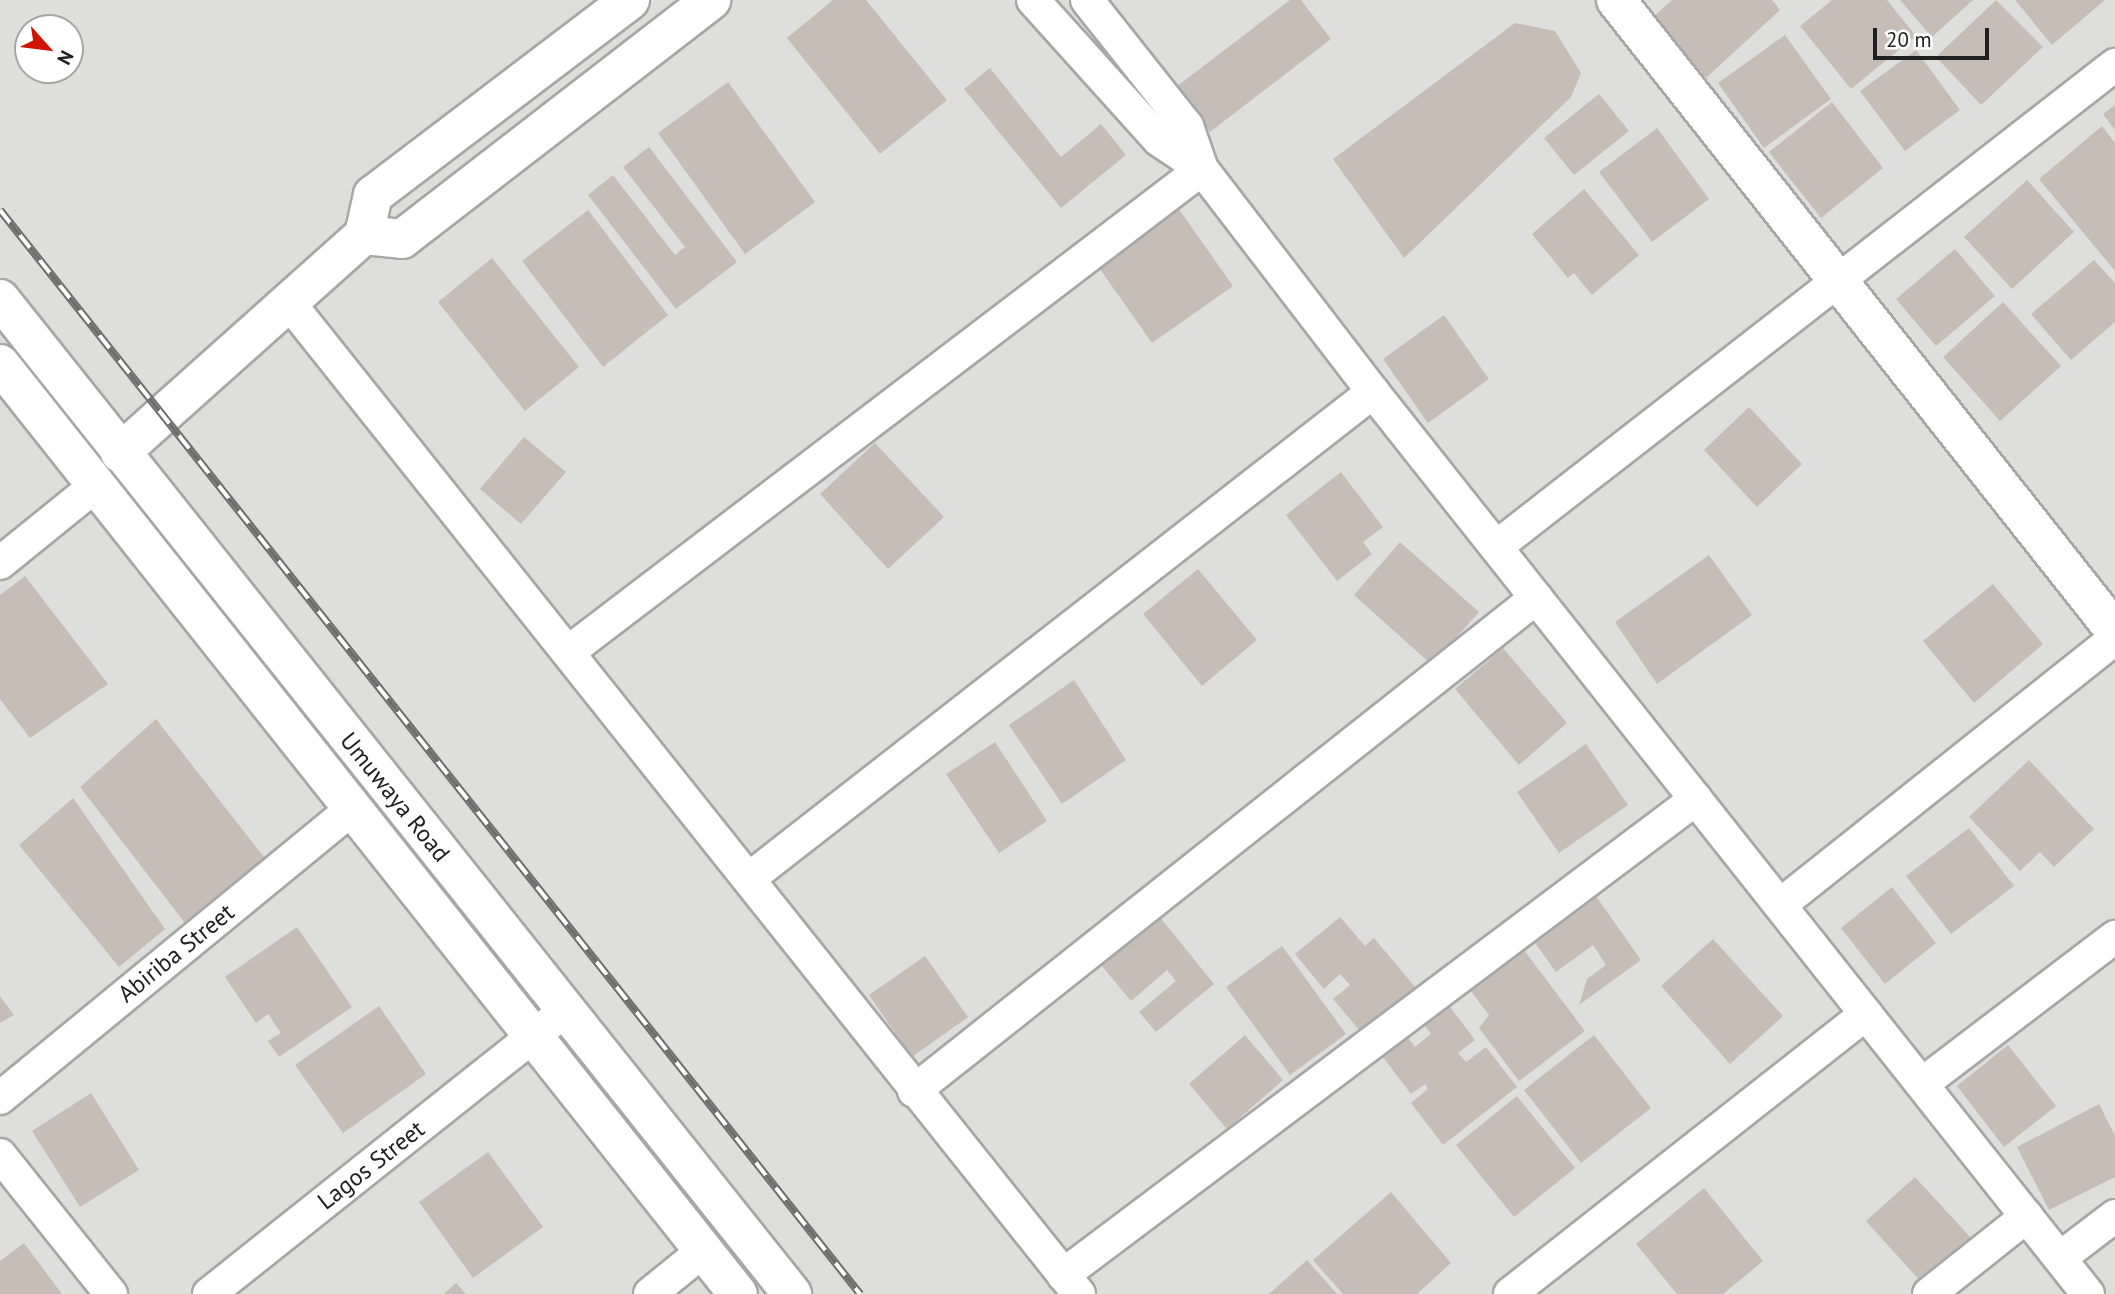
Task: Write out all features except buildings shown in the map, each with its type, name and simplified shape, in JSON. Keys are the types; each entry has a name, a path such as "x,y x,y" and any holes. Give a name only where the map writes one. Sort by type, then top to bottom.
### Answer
{"street":[{"path":"120,453 290,304 364,235 373,195 630,0"},
{"path":"364,235 402,239 710,0"},
{"path":"1033,0 1159,140 1202,169"},
{"path":"1087,0 1187,126 1202,169 1373,392 2088,1294"},
{"path":"1616,0 2115,631"},
{"path":"1496,547 1840,284 2115,65"},
{"path":"571,650 1202,169"},
{"name":"Umuwaya Road","path":"0,299 792,1294"},
{"path":"290,304 571,650 751,877 914,1091 1071,1285 1696,799"},
{"name":"Umuwaya Road","path":"0,364 738,1294"},
{"path":"751,877 1373,392"},
{"path":"0,563 95,486"},
{"path":"914,1091 1536,598"},
{"path":"1780,905 2115,639"},
{"name":"Abiriba Street","path":"0,1098 352,809"},
{"path":"1922,1084 2115,937"},
{"name":"Lagos Street","path":"209,1294 565,1011"},
{"path":"1510,1294 1866,1013"},
{"path":"0,1155 111,1294"},
{"path":"1929,1294 2027,1216"},
{"path":"2060,1258 2115,1216"},
{"path":"650,1294 703,1251"}],"shaded area":[{"path":"0,0 2115,0 2115,1294 0,1294"}],"railway":[{"path":"0,210 860,1294"}]}
